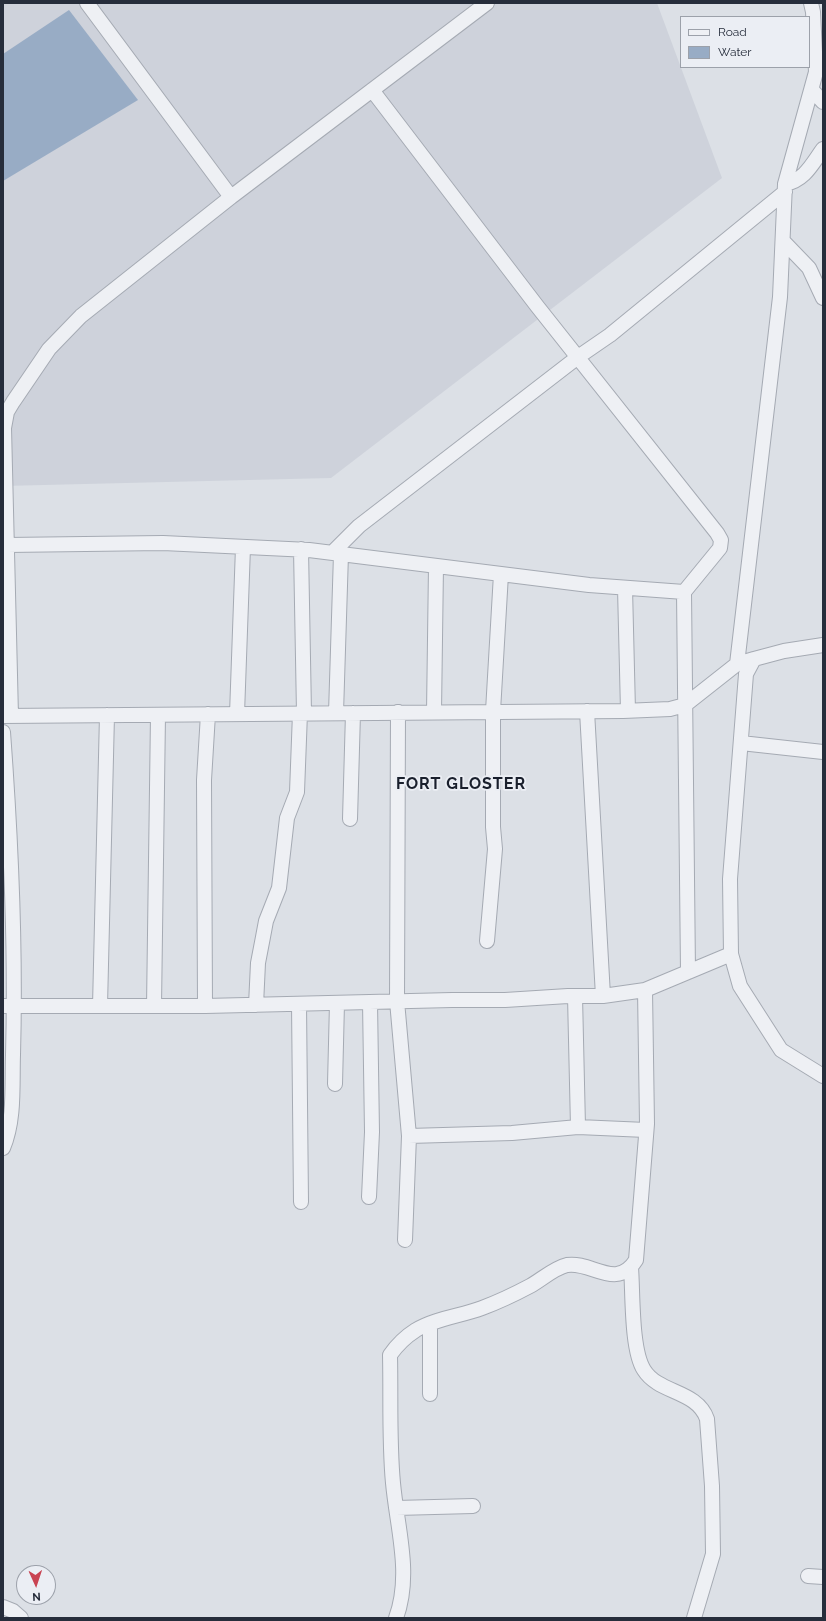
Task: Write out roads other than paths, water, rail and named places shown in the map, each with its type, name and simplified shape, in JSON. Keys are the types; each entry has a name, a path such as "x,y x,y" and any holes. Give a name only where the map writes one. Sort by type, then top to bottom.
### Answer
{"street":[{"path":"87,3 231,197"},
{"path":"487,3 231,197 81,316 49,348 5,412 7,716 628,711 670,709 685,706 737,664 784,652 823,645"},
{"path":"737,664 780,297 785,188 812,90 816,61 815,6"},
{"path":"372,90 537,306 718,533 720,548 684,592 688,972"},
{"path":"812,90 823,102"},
{"path":"336,713 336,553 359,526 575,352 610,335 785,188 807,172 823,149"},
{"path":"782,241 809,268 823,298"},
{"path":"7,545 163,543 300,549 625,588 684,592"},
{"path":"236,714 243,547"},
{"path":"256,1005 258,963 266,921 279,888 287,818 297,792 302,713 300,549"},
{"path":"434,712 436,566"},
{"path":"486,941 495,849 493,827 493,711 501,574"},
{"path":"625,588 628,711"},
{"path":"754,659 746,674 730,879 731,954 740,986 781,1050 823,1076"},
{"path":"587,711 604,996"},
{"path":"398,712 397,1001 409,1136 405,1240"},
{"path":"350,819 353,713"},
{"path":"205,1006 204,780 208,714"},
{"path":"100,1006 107,715"},
{"path":"154,1006 158,715"},
{"path":"3,732 7,793 11,1110 3,1148"},
{"path":"741,743 823,752"},
{"path":"9,1006 205,1006 505,1000 604,996 645,990 731,954"},
{"path":"396,1618 401,1604 404,1578 393,1482 390,1355 397,1345 415,1331 430,1324 483,1308 529,1286 564,1266 572,1264 615,1275 631,1267 636,1260 646,1130 645,990"},
{"path":"575,996 578,1127"},
{"path":"370,1002 372,1132 370,1196"},
{"path":"335,1084 337,1003"},
{"path":"299,1004 301,1202"},
{"path":"409,1136 512,1133 578,1127 646,1130"},
{"path":"631,1267 636,1347 639,1361 644,1371 664,1386 693,1399 704,1410 707,1418 712,1486 713,1554 694,1618"},
{"path":"430,1324 430,1394"},
{"path":"396,1508 472,1506"},
{"path":"808,1576 823,1577"},
{"path":"3,1608 13,1611 21,1618"}],"water":[{"path":"69,10 138,100 3,181 3,54"}],"district":[{"name":"FORT GLOSTER","path":"461,784"}]}
